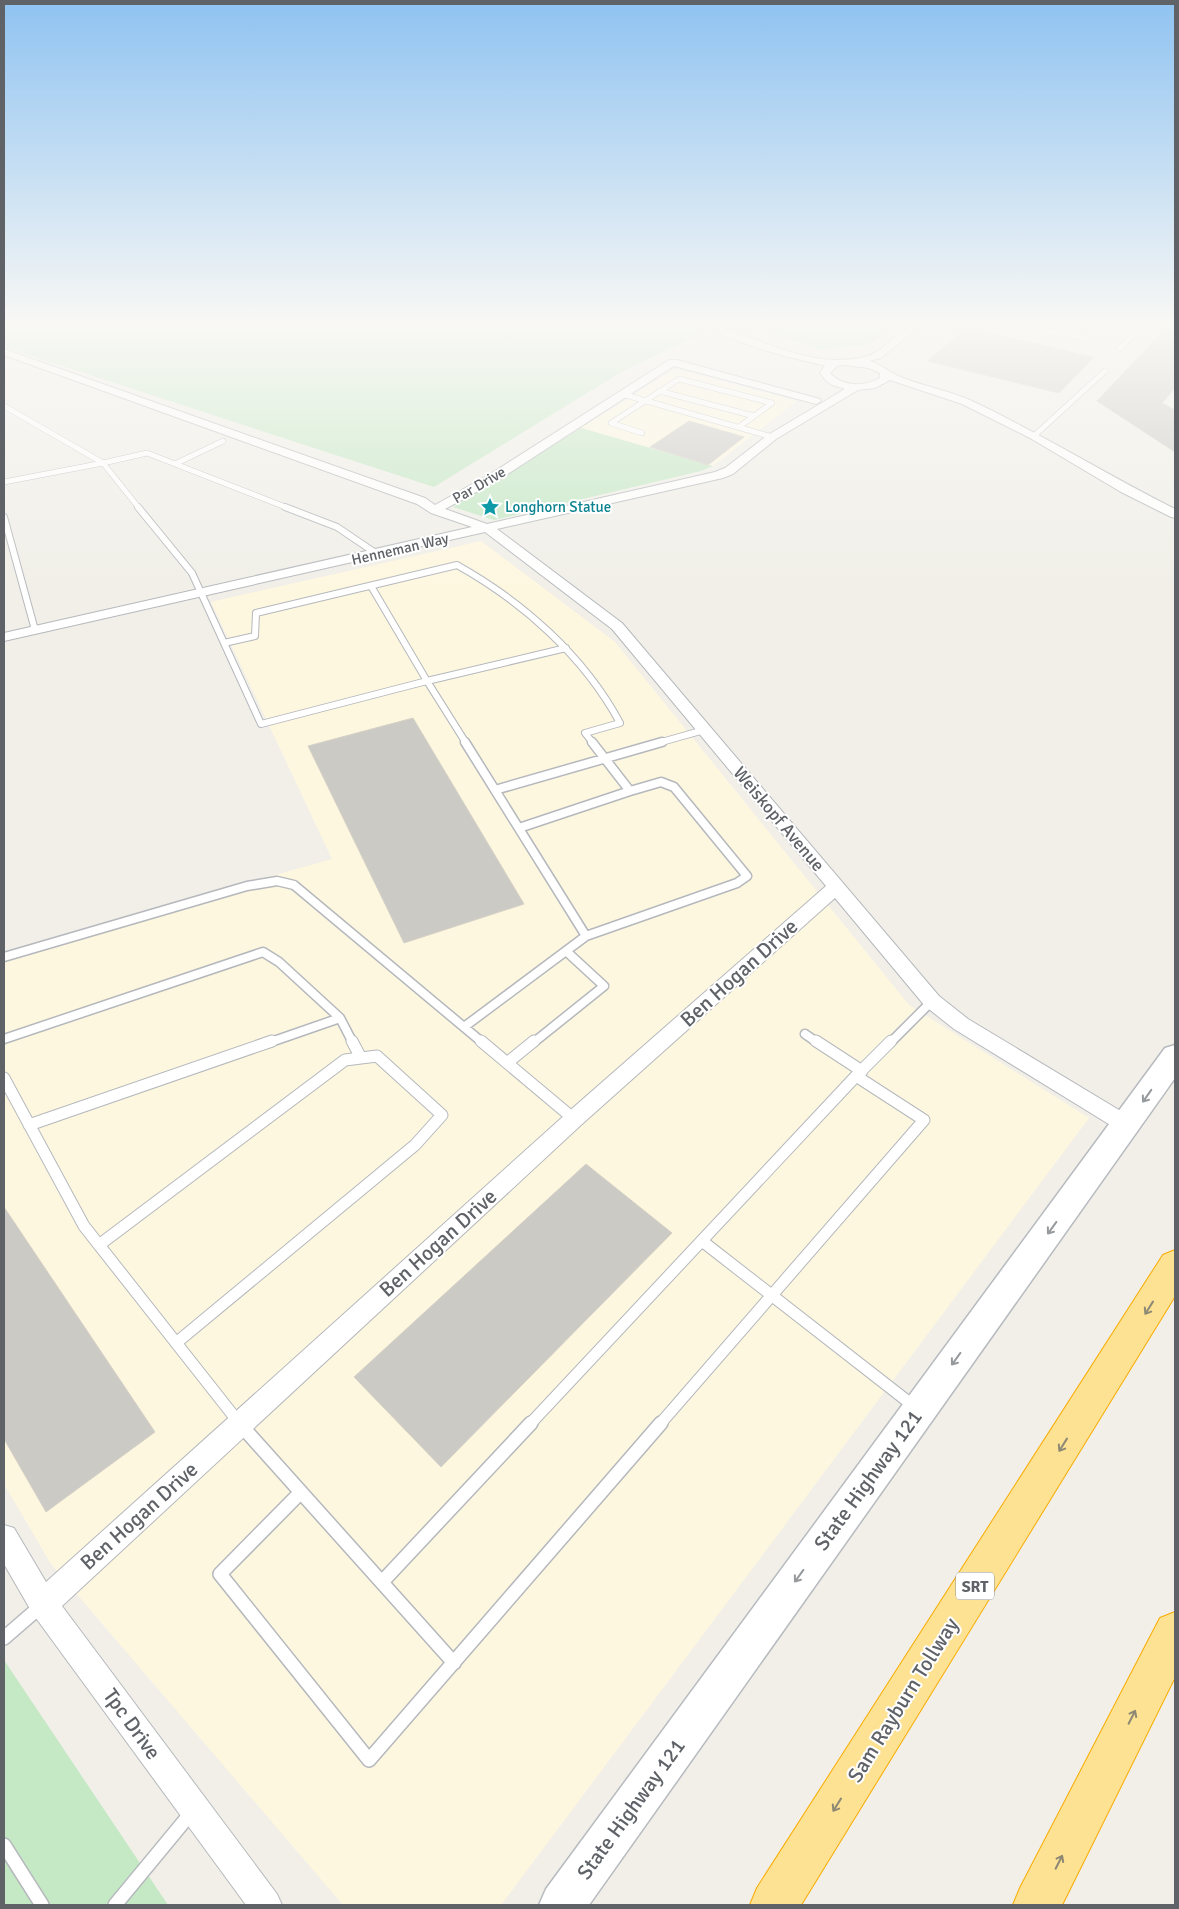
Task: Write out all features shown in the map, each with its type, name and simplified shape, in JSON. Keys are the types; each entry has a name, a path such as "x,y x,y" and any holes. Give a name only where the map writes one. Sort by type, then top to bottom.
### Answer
{"highway":[{"name":"Sam Rayburn Tollway","path":"774,1905 1175,1266"},
{"path":"1036,1905 1175,1633"}],"main road":[{"name":"State Highway 121","path":"562,1905 1175,1056"}],"street":[{"path":"141,412 413,508 435,510"},
{"path":"172,412 421,501 435,510"},
{"name":"Par Drive","path":"435,510 496,476 594,412"},
{"name":"Henneman Way","path":"4,637 489,529 719,475 728,471 802,412"},
{"name":"Henneman Way","path":"777,433 812,412"},
{"path":"985,412 1034,436 1115,483 1175,514"},
{"name":"Weiskopf Avenue","path":"435,510 489,529 618,626 932,1001 961,1024 1127,1125"},
{"name":"Ben Hogan Drive","path":"43,1604 574,1119 836,886"},
{"name":"Tpc Drive","path":"4,1538 43,1604 266,1905"}],"lane":[{"path":"15,412 103,463 192,573 261,724 566,648"},
{"path":"627,412 611,423 642,433"},
{"path":"687,412 739,427 777,433"},
{"path":"739,412 754,416"},
{"path":"739,427 759,412"},
{"path":"1034,436 1060,412"},
{"path":"176,464 223,441"},
{"path":"4,482 147,453 337,527 377,554"},
{"path":"4,517 35,630"},
{"path":"224,643 255,636 256,613 457,565 476,574 566,648 613,706 620,723 585,733 630,791"},
{"path":"371,586 586,936"},
{"path":"496,790 704,730"},
{"path":"464,1028 586,936 737,883 747,876 674,786 661,782 519,828"},
{"path":"4,957 247,886 276,881 294,885 574,1119"},
{"path":"507,1063 604,986 566,951"},
{"path":"4,1039 263,952 279,962 340,1018 361,1058"},
{"path":"382,1582 859,1073 932,1001"},
{"path":"29,1125 340,1018"},
{"path":"300,1492 220,1574 369,1760 924,1120 805,1034"},
{"path":"99,1244 345,1060 377,1056 442,1115 415,1145 176,1343"},
{"path":"4,1078 84,1226 240,1424 454,1663"},
{"path":"702,1241 919,1410"},
{"path":"4,1638 43,1604"},
{"path":"115,1905 195,1809"},
{"path":"4,1845 42,1905"}],"shaded area":[{"path":"606,412 783,412 713,466 581,428"},
{"path":"481,541 615,642 909,1005 1089,1118 501,1905 343,1905 51,1564 4,1484 4,952 332,859 211,602"}],"green space":[{"path":"204,412 556,412 434,487"},
{"path":"581,428 713,466 701,471 494,520 453,507"},
{"path":"4,1660 168,1905 4,1905"}],"building":[{"path":"1114,412 1175,412 1175,452"},
{"path":"689,421 744,437 708,465 650,447"},
{"path":"413,718 524,904 404,943 308,746"},
{"path":"586,1164 672,1233 441,1467 354,1377"},
{"path":"4,1207 155,1432 46,1512 4,1439"}],"place":[{"name":"Longhorn Statue","path":"490,507"}]}
